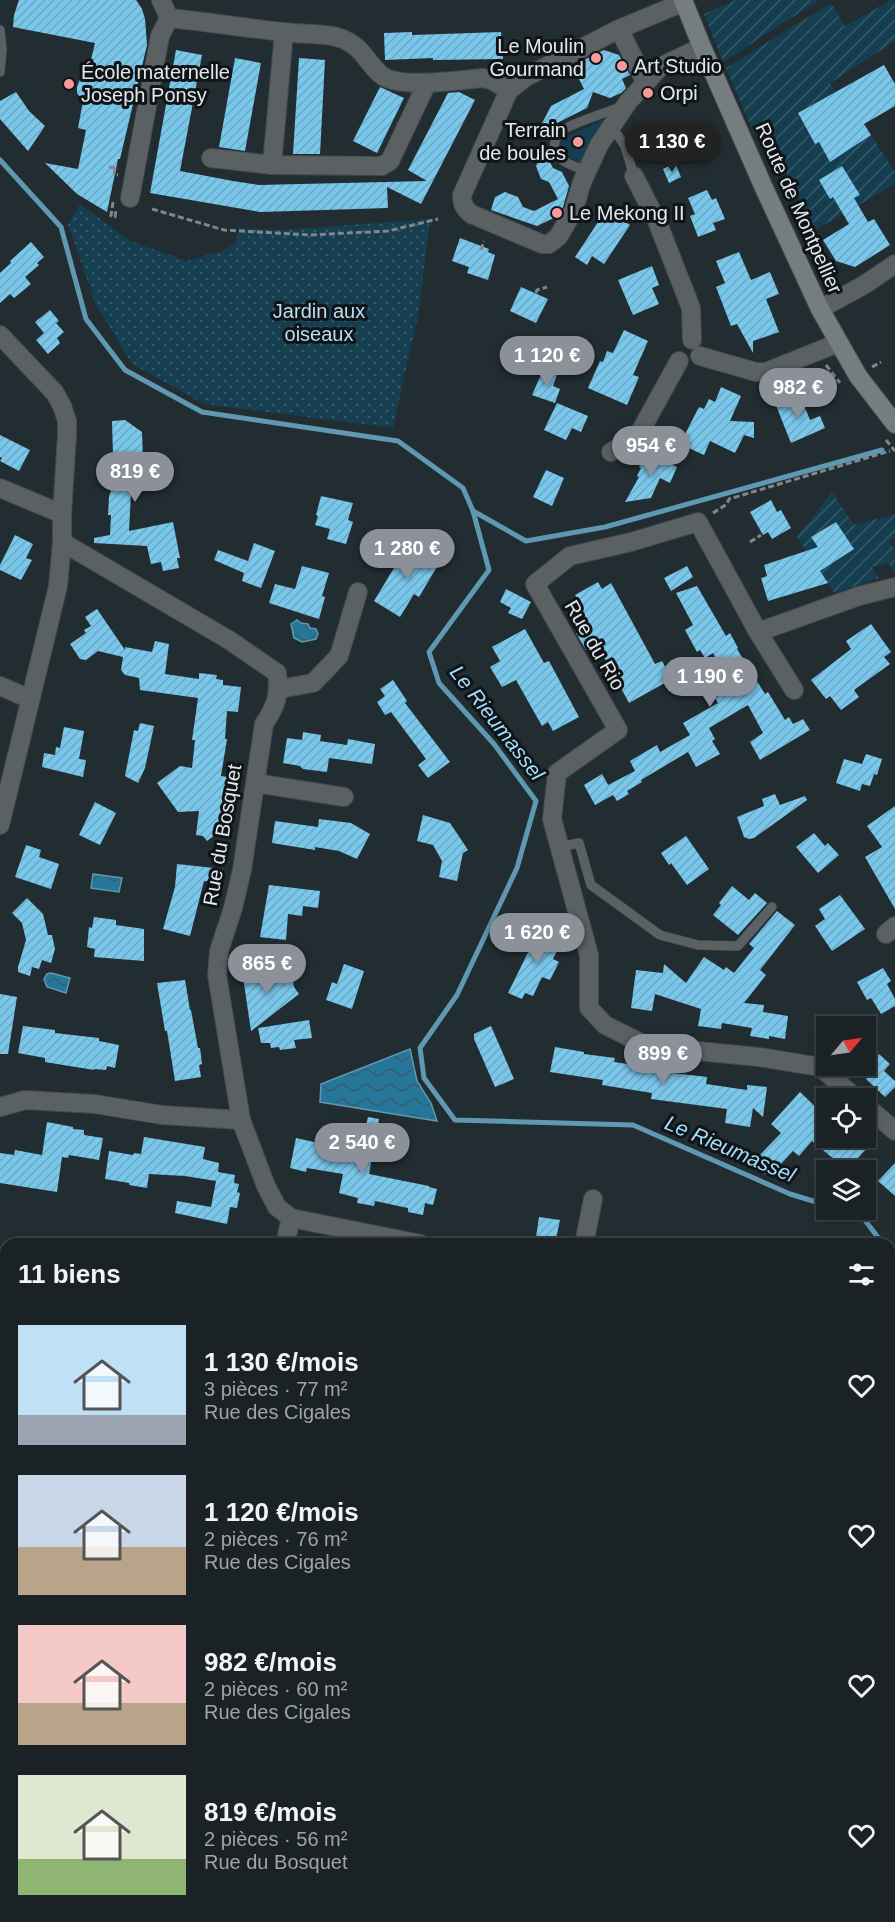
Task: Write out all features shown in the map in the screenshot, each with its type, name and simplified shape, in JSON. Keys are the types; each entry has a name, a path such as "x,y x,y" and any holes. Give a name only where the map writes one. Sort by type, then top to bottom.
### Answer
{"street":[{"path":"161,0 170,18"},
{"path":"684,1 619,29 526,77 509,90 462,195 465,209 471,214 532,240 549,244 558,237 573,212 599,145 625,107 660,67 702,47"},
{"name":"Route de Montpellier","path":"684,1 764,188 820,309 858,376 894,420"},
{"path":"170,18 326,35 344,40 365,55 387,79 397,82 427,83 483,78 509,90"},
{"path":"130,198 160,36 170,18"},
{"path":"619,29 646,83"},
{"path":"272,165 284,32"},
{"path":"211,158 272,165 382,166 390,161 427,83"},
{"path":"611,452 640,432 679,361 688,365 693,364 696,348 692,308 657,221 634,176"},
{"path":"820,309 864,285 895,264"},
{"path":"0,335 55,393 67,421 58,586 0,825"},
{"path":"696,348 756,372 766,372 838,343"},
{"path":"0,488 62,514"},
{"path":"698,522 758,632 794,690"},
{"name":"Rue du Rio","path":"698,522 631,542 570,556 535,584 618,730 557,773 552,819 589,955 589,1008 605,1025 646,1046 759,1057 820,1067 844,1088"},
{"path":"62,542 229,640 277,673 279,688 313,683 339,656 358,592"},
{"path":"758,632 859,596 895,587"},
{"path":"0,686 30,699"},
{"name":"Rue du Bosquet","path":"279,688 274,707 264,724 242,870 219,951 217,975 241,1120 266,1186 277,1207 291,1218"},
{"path":"255,783 344,797"},
{"path":"0,1107 25,1100 95,1104 162,1115 241,1120"},
{"path":"876,1115 895,1131"},
{"path":"585,1238 593,1199"},
{"path":"286,1238 291,1218 391,1238"}],"lane":[{"path":"0,30 2,49 0,72"},
{"path":"587,171 560,159 555,150 554,141 561,131 611,110 625,107"},
{"path":"612,127 625,146 634,176"},
{"path":"560,847 579,843 591,885 660,935 698,945 738,946 772,908"}],"path":[{"path":"109,167 117,168"},
{"path":"152,209 224,230 310,235 388,231 438,219"},
{"path":"481,250 484,241"},
{"path":"536,293 537,290 548,287"},
{"path":"872,367 880,362"},
{"path":"698,522 727,504 729,499 890,451"},
{"path":"750,542 761,535"}],"green space":[{"path":"735,0 819,0 723,62 704,14"},
{"path":"888,0 895,0 895,41 830,83 861,141 871,135 895,172 895,184 815,230 765,129 754,134 726,68 831,3 845,26","holes":["820,100 850,149 819,142 815,144 798,114"]},
{"name":"Terrain de boules","path":"611,116 581,163 564,155 560,145 562,139"},
{"name":"Jardin aux oiseaux","path":"80,204 130,241 187,261 223,251 236,243 239,228 282,230 430,219 419,310 393,428 204,404 132,364 96,305 68,224"},
{"path":"832,492 854,525 895,514 895,537 889,542 895,550 895,573 888,563 872,567 879,578 834,593 797,537","holes":["835,522 853,549 811,537"]}],"water":[{"path":"297,620 316,629 318,634 316,639 302,642 294,638 291,624"},
{"path":"93,874 122,878 119,892 91,888"},
{"path":"47,974 70,978 66,993 47,987 44,979"},
{"path":"410,1049 417,1081 431,1103 437,1121 320,1102 321,1084"}],"building":[{"path":"19,0 136,0 142,9 147,45 107,212 77,194 45,163 78,169 86,130 78,128 83,101 77,93 77,87 79,81 88,72 95,43 13,27"},
{"path":"412,32 412,35 501,32 503,59 385,60 384,33"},
{"path":"176,50 202,55 180,171 233,181 259,185 427,181 408,170 448,93 459,92 475,100 421,204 387,187 388,208 260,212 150,193"},
{"path":"604,50 619,55 630,75 622,79 626,88 610,98 593,92 587,108 537,133 551,106 584,89 574,65"},
{"path":"235,58 261,63 245,151 219,147"},
{"path":"299,58 325,60 320,154 293,154"},
{"path":"884,65 895,84 895,106 864,124 871,135 830,162 819,142 815,144 798,113"},
{"path":"380,87 404,98 377,153 353,141"},
{"path":"16,92 29,111 45,126 28,151 0,119 0,101"},
{"path":"689,131 697,150 670,161 662,142"},
{"path":"547,156 553,168 562,172 569,186 558,216 537,226 491,210 495,197 505,192 518,197 523,207 534,211 558,199 549,182 541,179 536,166 539,159"},
{"path":"675,163 681,177 669,183 663,169"},
{"path":"842,166 860,195 854,198 868,222 874,219 890,245 855,267 836,261 823,240 849,224 833,197 830,199 819,180"},
{"path":"707,190 712,200 716,198 725,219 713,223 716,230 698,237 690,216 695,214 688,198"},
{"path":"606,210 630,225 604,264 592,256 587,265 575,257"},
{"path":"460,238 489,249 488,252 495,255 488,280 467,273 469,267 452,261"},
{"path":"31,242 44,257 37,263 39,265 25,277 31,284 14,298 10,294 0,303 0,273"},
{"path":"739,252 751,280 770,272 779,294 766,299 779,332 753,341 753,353 737,324 731,326 716,287 725,283 716,261"},
{"path":"652,266 659,285 652,288 659,304 633,315 618,280"},
{"path":"521,287 548,299 536,323 510,311"},
{"path":"50,310 59,321 56,323 64,332 57,338 60,343 48,354 36,340 44,333 35,322"},
{"path":"624,330 648,341 633,375 639,377 627,405 588,388 600,361 603,362 607,351 613,353"},
{"path":"544,368 557,375 553,386 560,389 555,403 532,395"},
{"path":"721,387 741,396 730,421 754,422 754,438 744,435 735,453 710,441 704,455 680,444 699,407 704,409 709,399 715,402"},
{"path":"799,393 810,420 820,416 825,428 791,443 775,403"},
{"path":"557,403 588,416 581,432 572,428 566,440 544,430"},
{"path":"125,420 142,432 143,461 131,461 129,531 173,522 180,558 177,558 179,568 163,571 161,562 151,564 147,546 94,543 94,538 110,535 109,497 111,490 114,490 112,421"},
{"path":"0,435 30,450 19,471 0,461 2,458 0,457"},
{"path":"646,453 677,467 670,483 660,478 651,498 625,502 639,477 637,476 641,468 639,467"},
{"path":"546,470 564,478 552,506 533,497"},
{"path":"321,496 353,503 348,520 353,522 346,544 327,539 330,529 315,525"},
{"path":"771,500 777,512 781,510 791,528 772,539 768,532 763,535 750,512"},
{"path":"836,522 854,549 820,571 828,583 768,601 761,578 767,576 764,565 818,547 811,537"},
{"path":"15,535 33,544 26,558 32,560 21,580 0,570 0,565"},
{"path":"254,543 275,551 261,588 242,581 244,573 214,560 218,550 248,561"},
{"path":"413,543 441,560 419,597 414,594 400,617 374,601 400,558 403,560"},
{"path":"302,566 329,573 322,596 325,597 319,619 269,603 275,584 295,589"},
{"path":"687,566 693,577 671,591 664,578"},
{"path":"598,582 602,589 611,583 655,664 662,661 672,679 629,703 597,644 586,650 576,633 583,630 570,607 579,602 575,595"},
{"path":"697,586 726,636 730,633 737,649 765,694 768,692 785,720 789,717 793,724 803,719 810,730 760,760 750,742 763,733 748,705 709,728 715,739 712,741 720,754 696,767 688,752 641,780 642,782 627,791 629,794 617,801 613,795 595,805 584,785 602,774 608,785 635,771 630,761 657,745 660,752 690,735 683,723 718,703 715,698 737,685 721,657 717,660 713,653 705,658 700,650 697,652 685,630 693,625 676,593"},
{"path":"506,589 531,602 522,619 508,613 511,608 500,602"},
{"path":"97,609 125,650 125,647 152,652 155,641 169,644 165,674 199,679 199,673 217,675 216,679 223,680 223,685 241,687 238,712 227,711 225,739 227,739 221,776 228,777 220,831 207,841 203,836 196,835 199,811 178,812 157,783 180,766 192,768 195,740 192,740 198,698 140,690 139,678 125,675 121,670 123,657 98,651 86,660 80,659 70,644 86,633 84,630 91,626 85,617"},
{"path":"871,624 891,652 884,657 890,664 854,690 859,697 841,710 830,696 826,699 811,680 851,649 846,641"},
{"path":"525,629 544,663 549,661 579,717 553,731 548,722 542,726 516,680 502,687 490,667 500,661 492,647"},
{"path":"393,680 407,701 405,703 450,762 428,778 418,765 426,759 391,712 385,715 377,702 385,696 380,689"},
{"path":"140,723 154,726 145,768 138,783 125,776 134,730 138,731"},
{"path":"64,727 84,731 79,759 86,760 83,777 42,767 44,753 55,755 56,747 60,748"},
{"path":"303,732 321,735 320,741 347,745 348,739 375,744 372,764 329,758 327,772 303,769 300,766 283,763 287,738 302,740"},
{"path":"866,754 882,759 877,775 874,774 870,786 862,784 860,791 836,783 844,759 862,764"},
{"path":"775,794 780,805 805,796 807,800 754,838 744,837 737,817 764,806 762,799"},
{"path":"95,802 116,813 100,845 79,835"},
{"path":"895,806 895,909 865,857 882,847 867,826"},
{"path":"423,815 450,823 468,850 463,853 457,881 439,877 442,861 433,845 417,841"},
{"path":"319,819 351,823 370,834 357,859 339,851 315,847 315,850 272,843 275,821 318,827"},
{"path":"814,833 825,846 828,843 839,855 818,873 796,847"},
{"path":"686,836 709,869 687,885 661,853"},
{"path":"26,845 41,850 39,857 59,864 51,889 15,877"},
{"path":"177,864 223,869 221,883 204,881 190,936 163,929 175,887"},
{"path":"269,885 320,891 318,908 303,906 302,916 288,914 286,940 260,937"},
{"path":"732,886 749,900 755,893 767,903 738,935 713,915"},
{"path":"840,895 865,929 832,951 815,926 825,919 819,909"},
{"path":"27,898 43,914 48,935 52,935 55,949 51,963 42,960 39,969 32,967 30,976 18,972 26,940 22,923 12,913"},
{"path":"777,911 795,925 760,970 766,975 744,1003 764,1005 763,1012 788,1016 785,1039 750,1036 752,1028 722,1023 721,1029 698,1026 701,1009 655,994 652,1011 631,1008 636,970 663,973 664,964 686,983 704,957 724,970 726,967 734,973 754,948 749,944"},
{"path":"94,917 116,920 116,925 144,929 144,961 94,957 95,949 87,947 89,927 92,928"},
{"path":"540,928 563,939 553,959 559,962 550,980 542,977 533,996 525,993 522,999 508,993"},
{"path":"344,964 364,971 352,1009 326,1000 332,982 337,984"},
{"path":"883,968 891,981 887,984 895,999 895,1006 881,1014 871,998 867,1000 857,982"},
{"path":"277,970 278,976 292,975 294,987 299,994 251,1031 243,977"},
{"path":"185,980 198,1048 200,1048 201,1077 175,1081 157,983"},
{"path":"0,994 17,997 8,1054 0,1054"},
{"path":"309,1020 312,1038 294,1040 296,1048 280,1050 279,1047 271,1048 270,1043 261,1043 258,1028"},
{"path":"23,1026 55,1030 55,1033 99,1038 99,1041 119,1045 115,1068 107,1066 106,1070 94,1070 45,1062 45,1058 18,1053"},
{"path":"491,1026 514,1079 495,1087 474,1039 474,1034"},
{"path":"555,1047 615,1058 614,1062 648,1067 647,1070 707,1077 706,1084 747,1090 747,1085 767,1087 763,1117 753,1108 750,1127 725,1123 727,1109 651,1099 652,1093 602,1085 603,1080 550,1072"},
{"path":"879,1054 890,1064 884,1071 895,1081 895,1087 885,1097 866,1079 868,1076 876,1076 876,1058"},
{"path":"800,1092 816,1107 816,1144 812,1141 799,1156 793,1151 770,1176 755,1170 757,1158 781,1133 771,1124"},
{"path":"368,1117 379,1119 369,1174 437,1189 433,1205 425,1203 423,1215 408,1212 408,1208 375,1201 374,1206 357,1203 358,1198 339,1193 343,1174 307,1168 306,1172 290,1168 296,1138 332,1146 330,1152 358,1157"},
{"path":"47,1122 84,1130 84,1135 103,1138 99,1160 69,1155 68,1158 62,1157 57,1192 0,1183 0,1153 14,1155 15,1150 42,1155"},
{"path":"144,1137 205,1147 203,1159 219,1163 218,1172 235,1175 234,1183 239,1184 237,1192 240,1193 237,1208 230,1207 227,1224 175,1213 177,1201 211,1207 216,1181 149,1174 147,1188 105,1179 109,1151 141,1154"},
{"path":"820,1148 867,1148 856,1160 835,1160"},
{"path":"895,1163 895,1196 878,1181"},
{"path":"539,1217 560,1220 556,1238 536,1238"}],"waterway":[{"name":"Le Rieumassel","path":"0,160 61,227 86,319 125,370 202,412 398,441 463,488 473,511 489,570 429,652 439,683 494,744 536,801 517,868 457,995 420,1048 424,1078 455,1120 633,1125 790,1194 816,1202"},
{"path":"473,511 526,541 605,527 882,450"},
{"name":"Le Rieumassel","path":"865,1220 878,1238"}],"place":[{"name":"Le Moulin Gourmand","path":"596,58"},
{"name":"Art Studio","path":"622,66"},
{"name":"École maternelle Joseph Ponsy","path":"69,84"},
{"name":"Orpi","path":"648,93"},
{"name":"Terrain de boules","path":"578,142"},
{"name":"Le Mekong II","path":"557,213"}]}
